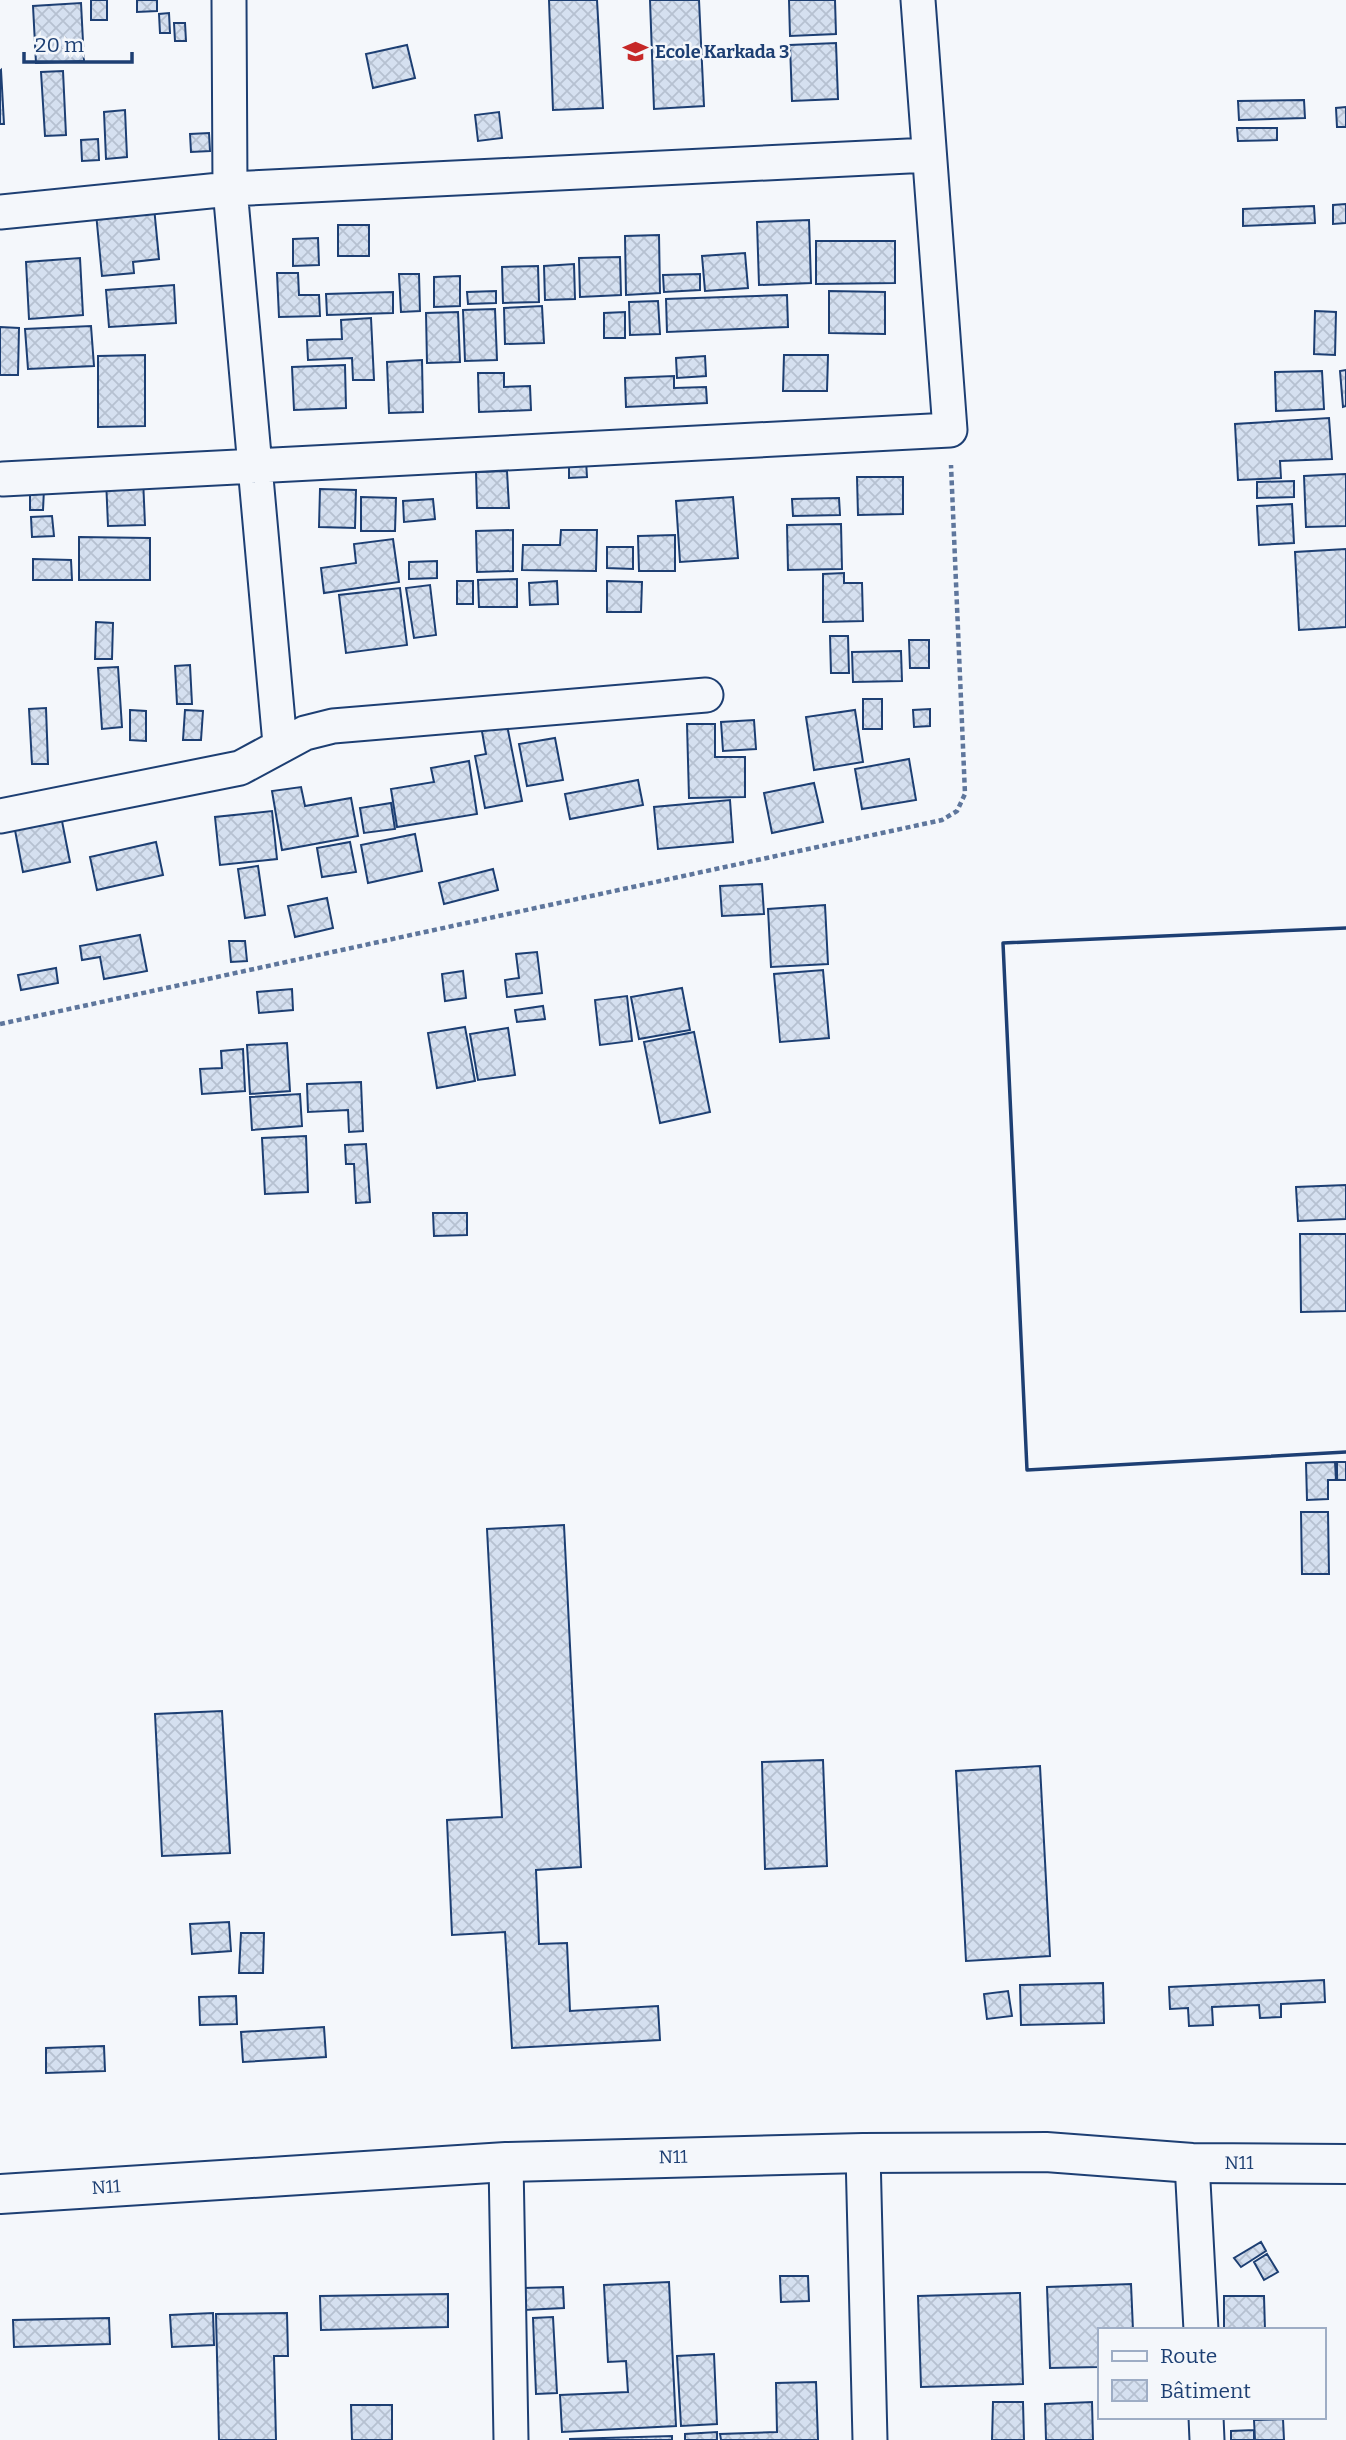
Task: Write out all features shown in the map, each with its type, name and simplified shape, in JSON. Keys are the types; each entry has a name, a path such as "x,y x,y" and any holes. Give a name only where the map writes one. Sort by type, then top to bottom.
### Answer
{"main road":[{"name":"N11","path":"0,2194 506,2162 863,2153 1045,2152 1192,2163 1346,2164"}],"street":[{"path":"229,0 230,189 280,744"},
{"path":"3,480 950,430 918,0"},
{"path":"0,212 230,189 929,155"},
{"path":"0,816 240,768 280,744 305,733 333,726 706,695"},
{"path":"863,2153 870,2440"},
{"path":"506,2162 511,2440"},
{"path":"1192,2163 1201,2328"},
{"path":"1206,2419 1207,2440"}],"path":[{"path":"0,1024 30,1020 942,820 957,811 965,794 950,430"}],"building":[{"path":"91,0 107,0 107,20 91,20"},
{"path":"137,0 157,0 157,11 137,12"},
{"path":"549,0 597,0 603,108 553,110"},
{"path":"650,0 699,0 704,106 654,109"},
{"path":"789,0 835,0 836,34 790,36"},
{"path":"81,3 84,61 36,63 33,6"},
{"path":"169,13 170,33 160,33 159,14"},
{"path":"174,23 185,23 186,41 175,41"},
{"path":"836,43 838,99 792,101 790,45"},
{"path":"407,45 415,78 373,88 366,54"},
{"path":"1,70 4,124 0,124"},
{"path":"63,71 66,135 45,136 41,72"},
{"path":"1304,100 1305,118 1239,120 1238,101"},
{"path":"1346,107 1346,127 1337,127 1336,108"},
{"path":"125,110 127,157 106,159 104,112"},
{"path":"499,112 502,138 478,141 475,115"},
{"path":"1237,128 1277,128 1277,140 1238,141"},
{"path":"209,133 210,151 191,152 190,134"},
{"path":"98,139 99,160 82,161 81,140"},
{"path":"1346,204 1346,223 1333,224 1333,205"},
{"path":"1314,206 1315,223 1243,226 1243,209"},
{"path":"154,207 159,259 133,262 134,273 102,276 96,213"},
{"path":"809,220 811,283 759,285 757,222"},
{"path":"338,225 369,225 369,256 338,256"},
{"path":"659,235 660,293 626,295 625,236"},
{"path":"318,238 319,265 293,266 293,239"},
{"path":"816,241 895,241 895,283 816,284"},
{"path":"745,253 748,288 705,291 702,256"},
{"path":"620,257 621,295 580,297 579,258"},
{"path":"80,258 83,315 29,319 26,262"},
{"path":"574,264 575,299 545,300 544,266"},
{"path":"538,266 539,302 503,303 502,267"},
{"path":"277,273 298,273 299,295 319,295 320,316 279,317"},
{"path":"399,274 419,274 420,311 401,312"},
{"path":"700,274 700,290 664,292 663,275"},
{"path":"460,276 460,306 434,307 434,277"},
{"path":"174,285 176,323 109,327 106,290"},
{"path":"496,291 496,303 468,304 467,292"},
{"path":"829,291 885,292 885,334 829,333"},
{"path":"393,292 393,313 327,315 326,294"},
{"path":"787,295 788,327 667,332 666,299"},
{"path":"658,301 660,334 630,335 629,302"},
{"path":"542,306 544,343 505,344 504,308"},
{"path":"495,309 497,360 465,361 463,310"},
{"path":"1315,311 1336,312 1335,355 1314,354"},
{"path":"458,312 460,362 427,363 426,313"},
{"path":"625,312 625,338 604,338 604,313"},
{"path":"371,318 374,380 353,380 352,358 308,360 307,340 342,339 341,320"},
{"path":"91,326 94,366 28,369 25,329"},
{"path":"0,327 19,328 18,375 0,375"},
{"path":"145,355 145,426 98,427 98,356"},
{"path":"784,355 828,355 827,391 783,391"},
{"path":"705,356 706,376 677,378 676,358"},
{"path":"422,360 423,412 389,413 387,362"},
{"path":"345,365 346,408 294,410 292,367"},
{"path":"1346,370 1346,406 1343,407 1340,371"},
{"path":"1322,371 1324,409 1276,411 1275,372"},
{"path":"478,373 504,373 504,387 530,386 531,410 479,412"},
{"path":"674,376 674,388 706,387 707,403 626,407 625,378"},
{"path":"1329,418 1332,459 1280,461 1281,478 1238,480 1235,424"},
{"path":"569,460 586,460 587,477 569,478"},
{"path":"507,471 509,508 477,508 476,472"},
{"path":"1346,474 1346,526 1306,527 1304,476"},
{"path":"857,477 903,477 903,514 858,515"},
{"path":"143,478 145,525 108,526 106,479"},
{"path":"1294,481 1294,497 1257,498 1257,482"},
{"path":"30,489 44,489 43,510 30,510"},
{"path":"320,489 356,490 355,528 319,527"},
{"path":"361,497 396,498 395,531 361,531"},
{"path":"733,497 738,558 680,562 676,501"},
{"path":"839,498 840,515 793,516 792,499"},
{"path":"433,499 435,519 404,522 403,501"},
{"path":"1292,504 1294,543 1259,545 1257,506"},
{"path":"52,516 54,536 32,537 31,517"},
{"path":"841,524 842,569 788,570 787,525"},
{"path":"513,530 513,571 477,572 476,531"},
{"path":"561,530 597,530 596,571 522,570 523,545 560,545"},
{"path":"675,535 675,571 639,571 638,536"},
{"path":"79,537 150,538 150,580 79,580"},
{"path":"393,539 399,582 324,593 321,568 356,563 354,544"},
{"path":"607,547 633,547 633,569 607,568"},
{"path":"1346,549 1346,627 1299,630 1295,552"},
{"path":"33,559 71,560 72,580 33,580"},
{"path":"437,561 437,578 409,579 409,562"},
{"path":"844,573 844,583 862,583 863,621 823,622 823,574"},
{"path":"517,579 517,607 479,607 478,580"},
{"path":"457,581 473,581 473,604 457,604"},
{"path":"557,581 558,604 530,605 529,583"},
{"path":"607,581 642,582 641,612 607,612"},
{"path":"430,585 436,635 414,638 406,588"},
{"path":"400,588 407,645 346,653 339,595"},
{"path":"96,622 113,623 112,659 95,659"},
{"path":"830,636 848,636 849,673 831,673"},
{"path":"909,640 929,640 929,668 910,668"},
{"path":"901,651 902,681 853,682 852,652"},
{"path":"190,665 192,704 177,704 175,666"},
{"path":"118,667 122,727 102,729 98,668"},
{"path":"863,699 882,699 882,729 863,729"},
{"path":"46,708 48,764 32,764 29,709"},
{"path":"930,709 930,726 914,727 913,710"},
{"path":"130,710 146,711 146,741 130,740"},
{"path":"185,710 203,711 201,740 183,740"},
{"path":"855,710 863,762 814,770 806,717"},
{"path":"506,720 522,801 485,808 475,756 486,754 481,726"},
{"path":"754,720 756,749 723,751 721,722"},
{"path":"687,724 715,724 715,757 745,757 745,797 689,798"},
{"path":"555,738 563,780 527,786 519,744"},
{"path":"909,759 916,800 862,809 855,769"},
{"path":"469,761 477,814 397,827 391,789 434,782 431,768"},
{"path":"638,780 643,805 570,819 565,794"},
{"path":"814,783 823,822 772,833 764,793"},
{"path":"301,787 305,806 351,798 358,836 282,850 272,791"},
{"path":"730,800 733,842 658,849 654,807"},
{"path":"391,803 395,829 364,833 360,808"},
{"path":"272,811 277,859 220,865 215,817"},
{"path":"61,816 70,862 23,872 14,825"},
{"path":"415,834 422,871 368,883 361,845"},
{"path":"156,842 163,875 97,890 90,857"},
{"path":"350,842 356,872 322,877 317,848"},
{"path":"258,866 265,915 245,918 238,869"},
{"path":"493,869 498,890 444,904 439,883"},
{"path":"762,884 764,914 722,916 720,886"},
{"path":"327,898 333,928 295,937 288,906"},
{"path":"825,905 828,964 771,967 768,909"},
{"path":"140,935 147,971 104,979 100,957 82,960 80,946"},
{"path":"229,941 245,941 247,961 231,962"},
{"path":"537,952 542,993 507,997 505,980 519,978 516,954"},
{"path":"56,968 58,983 21,990 18,975"},
{"path":"823,970 829,1038 780,1042 774,974"},
{"path":"463,971 466,998 445,1001 442,974"},
{"path":"682,988 690,1030 639,1039 631,997"},
{"path":"292,989 293,1010 259,1013 257,992"},
{"path":"627,996 632,1041 600,1045 595,1000"},
{"path":"543,1006 545,1019 517,1022 515,1010"},
{"path":"465,1027 475,1081 437,1088 428,1033"},
{"path":"508,1028 515,1075 478,1080 470,1034"},
{"path":"694,1032 710,1112 660,1123 644,1042"},
{"path":"287,1043 290,1091 250,1094 247,1045"},
{"path":"243,1049 245,1091 202,1094 200,1069 222,1068 221,1051"},
{"path":"361,1082 363,1131 349,1132 348,1110 308,1112 307,1084"},
{"path":"300,1094 302,1126 252,1130 250,1097"},
{"path":"306,1136 308,1192 265,1194 262,1138"},
{"path":"366,1144 370,1202 356,1203 354,1164 346,1164 345,1145"},
{"path":"1346,1185 1346,1219 1298,1221 1296,1187"},
{"path":"433,1213 467,1213 467,1235 434,1236"},
{"path":"1300,1234 1346,1234 1346,1311 1301,1312"},
{"path":"1335,1462 1336,1480 1328,1480 1328,1499 1307,1500 1306,1463"},
{"path":"1337,1462 1346,1462 1346,1480 1337,1480"},
{"path":"1301,1512 1328,1512 1329,1574 1302,1574"},
{"path":"564,1525 581,1867 536,1870 539,1944 567,1943 570,2011 658,2006 660,2040 512,2048 505,1932 452,1935 447,1820 502,1817 487,1529"},
{"path":"222,1711 230,1853 162,1856 155,1714"},
{"path":"823,1760 827,1866 765,1869 762,1762"},
{"path":"1040,1766 1050,1956 966,1961 956,1771"},
{"path":"229,1922 231,1951 192,1954 190,1924"},
{"path":"241,1933 264,1933 263,1973 239,1973"},
{"path":"1324,1980 1325,2002 1281,2004 1281,2017 1260,2018 1259,2005 1212,2007 1213,2025 1189,2026 1188,2008 1170,2009 1169,1987"},
{"path":"1103,1983 1104,2023 1021,2025 1020,1985"},
{"path":"1008,1991 1012,2016 987,2019 984,1994"},
{"path":"236,1996 237,2024 200,2025 199,1997"},
{"path":"324,2027 326,2057 243,2062 241,2032"},
{"path":"104,2046 105,2071 46,2073 46,2048"},
{"path":"1261,2242 1266,2251 1241,2267 1234,2258"},
{"path":"1267,2254 1278,2272 1264,2280 1254,2262"},
{"path":"780,2276 808,2276 809,2301 781,2302"},
{"path":"669,2282 676,2426 562,2432 560,2395 628,2392 626,2361 608,2362 604,2285"},
{"path":"1131,2284 1133,2328 1098,2328 1098,2367 1050,2368 1047,2287"},
{"path":"563,2287 564,2308 524,2310 523,2288"},
{"path":"1020,2293 1023,2384 921,2387 918,2296"},
{"path":"448,2294 448,2327 321,2330 320,2296"},
{"path":"1224,2296 1264,2296 1265,2328 1224,2328"},
{"path":"213,2313 214,2345 172,2347 170,2315"},
{"path":"287,2313 288,2356 274,2356 276,2440 219,2440 216,2314"},
{"path":"553,2317 557,2393 536,2394 533,2318"},
{"path":"109,2318 110,2344 14,2347 13,2320"},
{"path":"714,2354 717,2424 681,2426 677,2356"},
{"path":"816,2382 818,2440 721,2440 720,2434 777,2432 776,2383"},
{"path":"993,2402 1023,2402 1024,2440 992,2440"},
{"path":"1092,2402 1093,2440 1046,2440 1045,2404"},
{"path":"351,2405 392,2405 392,2440 352,2440"},
{"path":"1283,2419 1284,2440 1255,2440 1254,2420"},
{"path":"1254,2430 1254,2440 1231,2440 1231,2431"},
{"path":"717,2432 717,2440 685,2440 685,2434"},
{"path":"672,2436 672,2440 569,2439"}],"wall":[{"path":"1346,928 1003,943 1027,1470 1346,1452"}],"place":[{"name":"Ecole Karkada 3","path":"635,52"}]}
